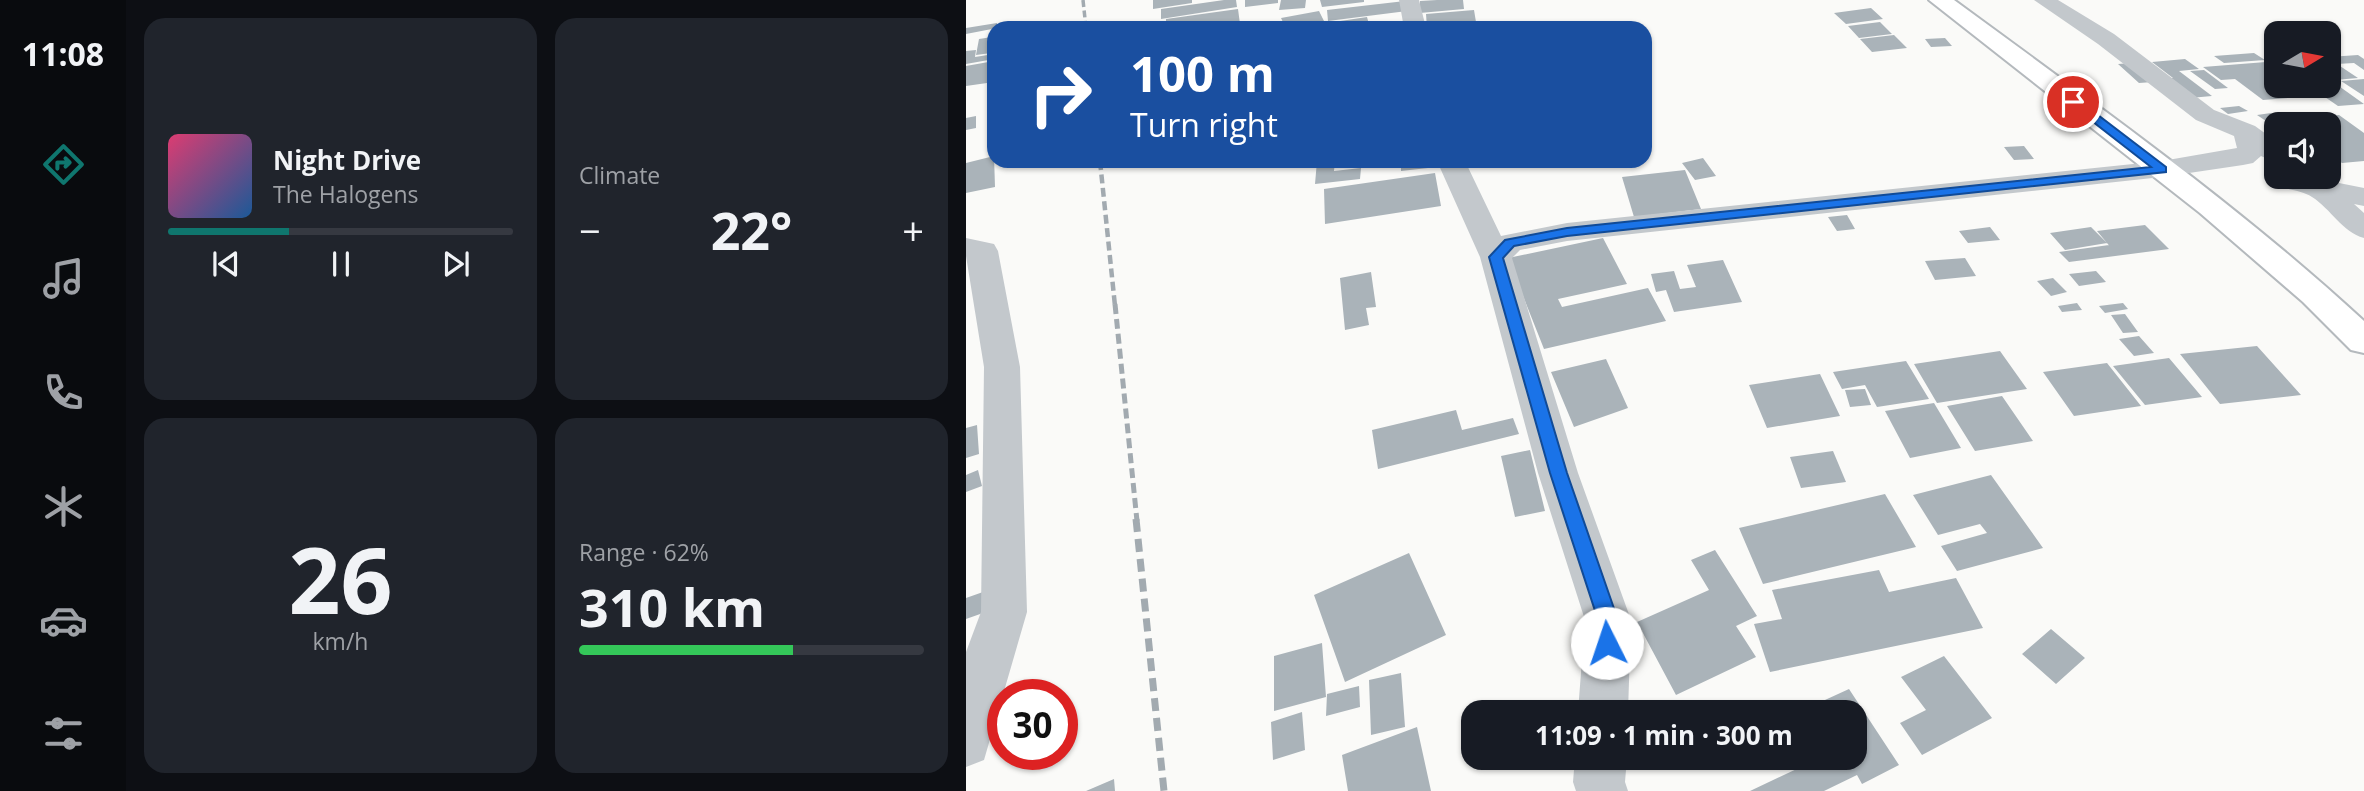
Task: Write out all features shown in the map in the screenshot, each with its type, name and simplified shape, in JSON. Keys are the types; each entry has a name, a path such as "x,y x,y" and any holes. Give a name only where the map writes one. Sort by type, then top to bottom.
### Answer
{"highway":[{"path":"1940,0 2277,260 2364,341"}],"street":[{"path":"1409,0 1414,21"},
{"path":"2044,0 2106,39 2204,115 2246,132 2264,145"},
{"path":"1496,257 1510,243 1567,232 2162,169 2243,157 2251,150 2246,132"},
{"path":"2220,160 2264,172"},
{"path":"1454,168 1496,257 1558,473 1608,620 1604,700"},
{"path":"2320,189 2364,229"},
{"path":"2335,189 2364,197"},
{"path":"966,247 983,251 1002,367 1006,540 1004,612 987,659 966,742"},
{"path":"1600,770 1599,782 1602,791"}],"building":[{"path":"1153,0 1192,0 1192,3 1153,9"},
{"path":"1236,0 1237,7 1161,19 1161,9"},
{"path":"1245,0 1278,0 1278,3 1245,7"},
{"path":"1281,0 1306,0 1305,8 1279,10"},
{"path":"1320,0 1364,0 1364,2 1322,7"},
{"path":"1463,0 1464,9 1420,13 1420,1"},
{"path":"1405,1 1407,11 1328,21 1327,10"},
{"path":"1871,8 1883,19 1846,24 1834,13"},
{"path":"1238,9 1240,21 1166,21"},
{"path":"1474,10 1476,21 1426,21 1426,14"},
{"path":"1319,11 1324,21 1282,21 1281,18"},
{"path":"1367,17 1368,21 1340,21"},
{"path":"1880,22 1892,34 1859,38 1848,26"},
{"path":"987,25 987,30 966,34 966,28"},
{"path":"1894,35 1907,48 1872,52 1860,39"},
{"path":"987,38 987,54 976,55 979,39"},
{"path":"1945,38 1952,46 1931,47 1925,39"},
{"path":"976,50 975,57 987,55 987,60 966,64 966,51"},
{"path":"2254,53 2264,60 2224,63 2214,56"},
{"path":"2358,55 2364,59 2364,70 2354,63 2342,64 2342,56"},
{"path":"2185,59 2199,69 2179,71 2212,96 2190,98 2165,78 2173,78 2152,62"},
{"path":"987,62 987,83 966,86 966,66"},
{"path":"2264,62 2264,98 2287,98 2263,100 2235,79 2221,80 2203,67"},
{"path":"2132,63 2153,82 2139,83 2118,64"},
{"path":"2342,67 2358,78 2342,79"},
{"path":"2204,70 2228,88 2215,89 2190,71"},
{"path":"2364,79 2364,96 2342,82"},
{"path":"2342,88 2364,104 2338,106 2326,98 2342,98"},
{"path":"2239,106 2248,111 2228,114 2220,108"},
{"path":"976,116 976,128 966,130 966,118"},
{"path":"2341,116 2364,133 2364,161 2342,163"},
{"path":"2024,146 2034,159 2014,160 2004,147"},
{"path":"987,158 987,168 994,168 995,187 966,193 966,163"},
{"path":"1703,158 1716,176 1695,180 1682,163"},
{"path":"1316,168 1334,168 1334,171 1361,168 1360,179 1315,184"},
{"path":"1401,168 1428,168 1401,171"},
{"path":"1685,170 1701,209 1634,217 1622,177"},
{"path":"1435,173 1441,206 1325,224 1324,189"},
{"path":"1847,215 1855,229 1837,231 1828,217"},
{"path":"2145,225 2169,249 2069,262 2059,252 2109,245 2097,231"},
{"path":"1990,227 2000,240 1968,243 1959,231"},
{"path":"2091,227 2107,243 2065,250 2050,233"},
{"path":"1603,238 1627,284 1558,299 1562,307 1648,288 1666,321 1544,349 1508,258"},
{"path":"1965,258 1976,276 1935,280 1925,261"},
{"path":"1723,260 1742,302 1674,312 1666,290 1656,292 1651,274 1674,271 1680,289 1696,287 1687,265"},
{"path":"2096,271 2106,282 2079,286 2069,274"},
{"path":"1371,272 1376,307 1366,308 1369,325 1345,330 1340,278"},
{"path":"2053,278 2067,292 2051,296 2037,281"},
{"path":"2077,303 2082,310 2062,312 2058,306"},
{"path":"2123,303 2128,309 2105,313 2099,306"},
{"path":"2125,314 2138,332 2123,333 2111,315"},
{"path":"2139,336 2154,353 2134,356 2119,339"},
{"path":"2257,346 2301,395 2220,404 2180,354"},
{"path":"2000,351 2027,389 1937,403 1914,364"},
{"path":"2169,358 2202,397 2145,405 2113,366"},
{"path":"1606,359 1628,408 1574,427 1551,372"},
{"path":"1906,361 1929,399 1877,407 1865,385 1842,389 1833,372"},
{"path":"2107,363 2141,406 2074,416 2043,372"},
{"path":"1820,374 1840,416 1767,428 1749,385"},
{"path":"1865,389 1871,405 1850,407 1845,390"},
{"path":"2002,396 2033,441 1975,451 1947,406"},
{"path":"1934,403 1961,448 1910,458 1885,411"},
{"path":"1456,410 1462,430 1513,418 1519,434 1378,469 1372,430"},
{"path":"977,425 979,454 966,458 966,428"},
{"path":"1530,450 1545,511 1515,517 1501,456"},
{"path":"1833,451 1846,482 1801,488 1790,457"},
{"path":"978,470 982,486 966,492 966,475"},
{"path":"1991,475 2043,548 1957,571 1941,546 1987,533 1980,524 1938,535 1913,495"},
{"path":"1885,494 1916,547 1763,584 1739,528"},
{"path":"1715,550 1757,616 1736,626 1756,657 1676,695 1637,622 1709,590 1691,560"},
{"path":"1409,553 1446,635 1345,682 1314,595"},
{"path":"1879,570 1889,592 1956,578 1983,628 1770,672 1754,624 1782,619 1772,590"},
{"path":"983,592 983,613 966,619 966,598"},
{"path":"2051,629 2085,658 2056,684 2022,654"},
{"path":"1322,643 1326,697 1274,711 1274,656"},
{"path":"1944,656 1992,718 1922,755 1900,723 1926,710 1901,677"},
{"path":"1401,673 1405,727 1371,735 1369,680"},
{"path":"1359,686 1360,707 1326,716 1327,694"},
{"path":"1849,689 1856,700 1825,700"},
{"path":"1302,712 1305,750 1273,760 1271,722"},
{"path":"1867,716 1899,765 1862,784 1857,775 1824,791 1750,791 1795,770 1867,770"},
{"path":"1417,727 1431,791 1348,791 1342,755"},
{"path":"1114,779 1115,791 1086,791"}],"railway":[{"path":"1083,0 1085,21"},
{"path":"1101,168 1115,306"},
{"path":"1115,304 1137,521"},
{"path":"1136,519 1164,791"}],"route":[{"path":"1607,643 1608,620 1558,473 1496,257 1510,243 1567,232 2162,169 2073,102"}]}
